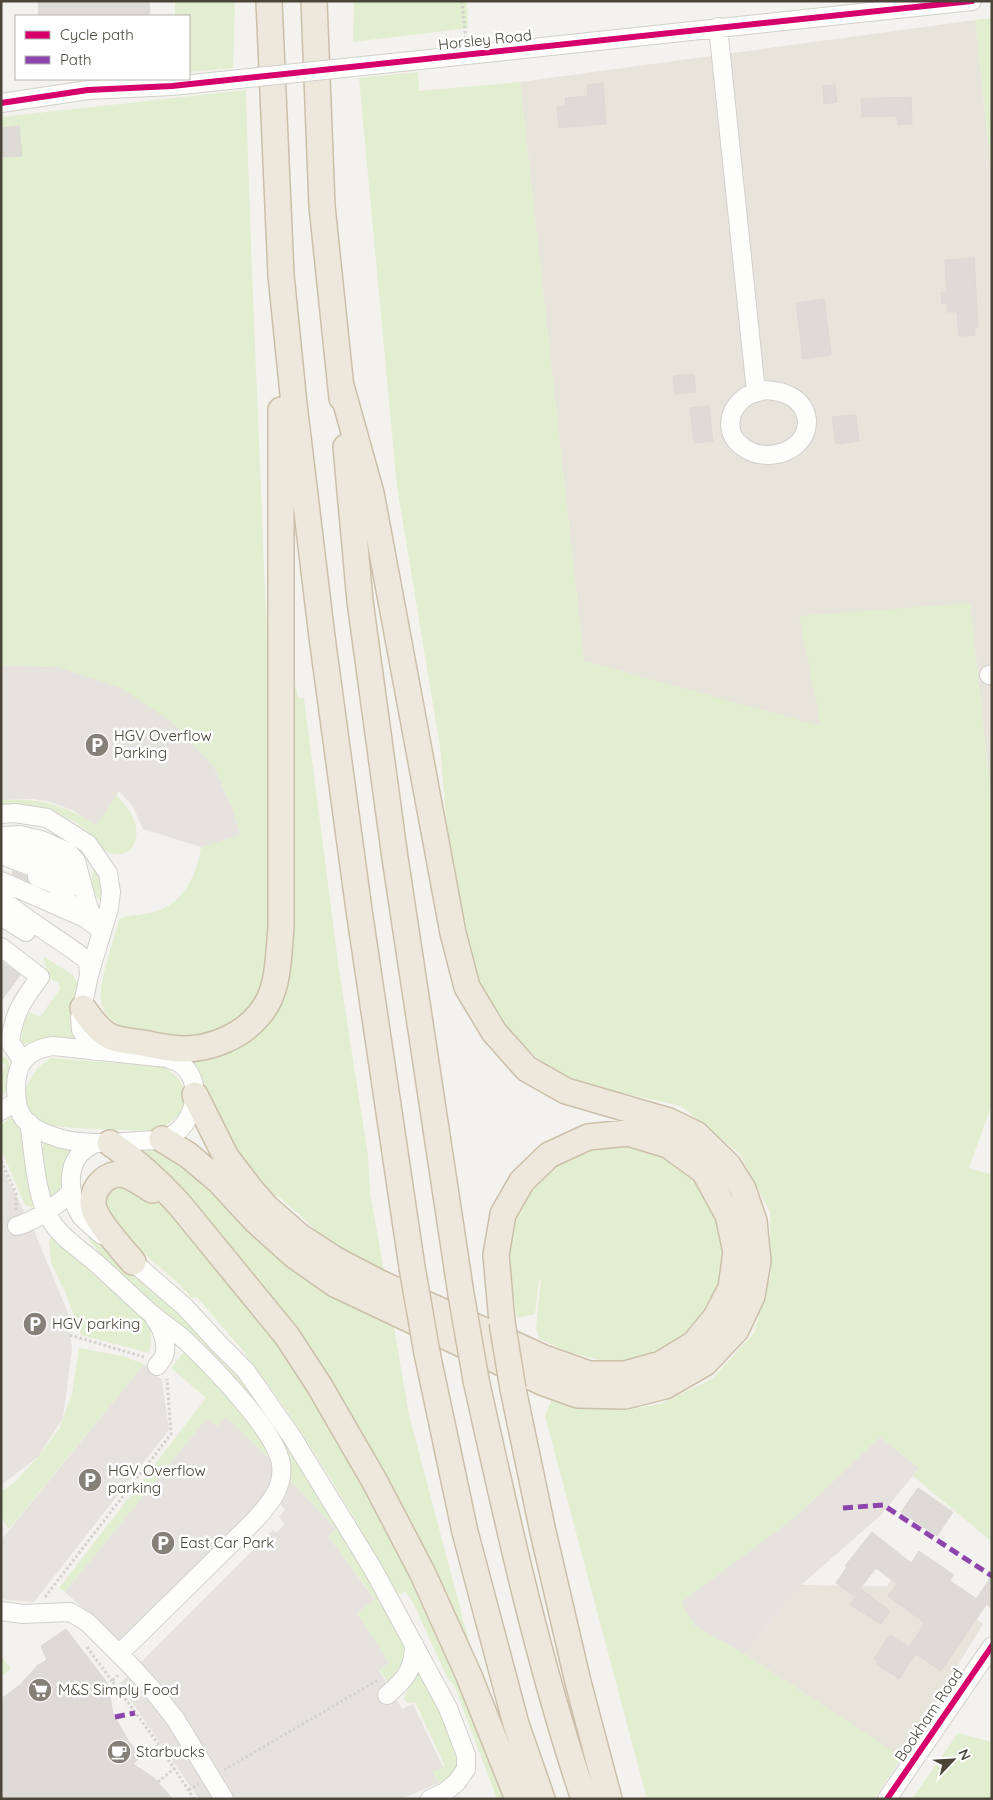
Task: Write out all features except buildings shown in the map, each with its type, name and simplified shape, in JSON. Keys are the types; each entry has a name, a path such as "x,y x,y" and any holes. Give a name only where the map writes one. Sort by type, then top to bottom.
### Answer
{"highway":[{"path":"83,1008 96,1026 106,1034 117,1039 168,1048 194,1049 210,1046 244,1029 259,1016 266,1006 274,987 281,927 281,275 269,1"},
{"path":"314,1 322,206 361,611 395,858 461,1294 476,1380 510,1531 558,1714 584,1799"},
{"path":"281,275 294,404 323,646 359,910 412,1267 427,1353 465,1532 516,1724 542,1799"},
{"path":"162,1139 188,1155 219,1180 256,1221 295,1256 335,1284 544,1383 578,1395 625,1396 665,1386 705,1363 736,1330 752,1296 758,1262 754,1222 743,1189 728,1165 696,1134 669,1121 566,1091 527,1069 494,1032 468,987 454,933 371,493 340,382"},
{"path":"195,1095 226,1157 261,1202 299,1236 336,1260 378,1282 544,1358 589,1374 625,1374 661,1364 694,1344 716,1317 731,1288 736,1252 728,1215 704,1171 668,1144 628,1132 588,1138 549,1154 522,1181 502,1214 496,1255 502,1322 513,1390 543,1532 578,1682 609,1799"},
{"path":"102,1143 124,1152 165,1188 260,1303 304,1360 375,1482 423,1574 457,1649 518,1799"},
{"path":"133,1262 94,1210 92,1198 96,1189 110,1176 121,1174 136,1180 195,1224"}],"street":[{"name":"Horsley Road","path":"1,103 88,90 172,86 972,1"},
{"path":"718,27 756,392"},
{"path":"765,390 784,392 801,403 806,413 807,424 804,435 790,449 772,455 762,455 753,453 736,441 730,427 732,411 747,396 756,392 765,390"},
{"path":"1,814 15,813 47,818 88,844 108,873 109,908 88,916 1,881"},
{"path":"1,836 20,835 41,840 68,852 76,861 88,916 91,968 80,1018 81,1030 94,1051"},
{"path":"1,846 26,849 62,866 74,879 88,916"},
{"path":"1,855 57,876 88,916"},
{"path":"1,866 15,869 55,884 88,916"},
{"path":"1,872 15,877 88,916"},
{"path":"1,898 41,930 74,949 88,961 91,968"},
{"path":"1,916 76,963 91,968"},
{"path":"1,947 40,977 22,1001 13,1023 10,1042 23,1062"},
{"path":"53,1046 167,1058 178,1062 186,1069 192,1081 195,1095 194,1105 186,1122 173,1134 162,1139 102,1143 74,1141 51,1136 29,1123 9,1107 23,1062 40,1048 53,1046"},
{"path":"29,1123 38,1186 50,1219 65,1238 97,1263 149,1312 186,1342 247,1405 276,1448 281,1464 278,1492 255,1520 125,1659"},
{"path":"97,1263 86,1245 78,1224 73,1196 73,1167 78,1157 102,1143"},
{"path":"17,1226 33,1221 73,1196"},
{"path":"73,1196 81,1215 185,1307 246,1371 266,1396 347,1525 448,1708 466,1754 466,1769 457,1782 445,1792 430,1799"},
{"path":"149,1312 158,1323 165,1339 164,1356 157,1366"},
{"path":"1,1612 32,1614 70,1612 87,1622 125,1659 176,1720 224,1799"},
{"path":"387,1695 409,1673 414,1656 414,1644"},
{"name":"Bookham Road","path":"887,1799 992,1646"}],"path":[{"path":"462,1 468,54"},
{"path":"1,1161 16,1193 17,1226"},
{"path":"32,1614 171,1434 166,1374 149,1358 70,1335"},
{"path":"86,1646 175,1768 194,1799"},
{"path":"112,1681 125,1659"},
{"path":"189,1790 378,1679"},
{"path":"158,1782 175,1768"}],"shaded area":[{"path":"975,20 992,177 992,806 970,603 822,727 584,661 520,82"},
{"name":"HGV Overflow Parking","path":"1,665 58,667 119,687 173,723 214,767 233,810 240,835 201,847 143,829 132,805 119,791 96,825 72,810 50,802 32,799 1,800"},
{"name":"HGV parking","path":"1,1166 35,1233 68,1313 72,1349 63,1418 38,1457 1,1485"},
{"name":"HGV Overflow parking","path":"144,1364 162,1380 169,1430 34,1602 7,1600 1,1597 1,1540"},
{"name":"East Car Park","path":"226,1417 276,1465 271,1494 120,1641 65,1592 207,1418 218,1426"},
{"path":"880,1437 919,1468 881,1515 801,1585 744,1654 695,1626 681,1602 794,1518"},
{"path":"288,1478 336,1529 328,1536 375,1600 357,1613 389,1663 379,1670 402,1709 413,1704 443,1767 433,1772 439,1783 401,1799 234,1799 225,1781 175,1708 138,1665 273,1530 276,1533 285,1524 279,1517 285,1510 278,1502"},
{"path":"898,1567 983,1624 902,1757 744,1654 801,1585 887,1586"},
{"path":"130,1674 169,1721 217,1799 199,1799 119,1684"}],"green space":[{"path":"175,1 235,1 233,68 190,72 190,15 175,15"},
{"path":"354,1 467,1 468,28 353,42"},
{"path":"992,18 992,177 975,20"},
{"path":"418,72 419,91 520,82 584,661 821,726 799,616 970,603 992,806 992,1104 969,1168 992,1175 992,1542 913,1476 919,1468 880,1437 794,1518 681,1602 695,1626 744,1654 902,1757 874,1799 647,1799 545,1416 553,1396 582,1407 625,1410 660,1404 712,1379 754,1333 771,1274 770,1212 740,1154 681,1106 605,1089 550,1070 506,1029 477,985 448,838 440,747 397,487 359,78"},
{"path":"246,90 270,708 271,815 267,947 264,975 258,992 248,1007 226,1024 200,1034 199,1041 151,1036 135,1032 120,1025 108,1016 102,1004 101,987 119,920 123,917 154,912 173,902 181,895 192,878 201,847 240,835 233,810 214,767 173,723 58,667 1,665 1,117"},
{"path":"292,687 296,687 298,698 304,698 339,970 368,1156 370,1193 384,1271 328,1248 315,1240 314,1228 278,1196 264,1192 243,1165 208,1097 193,1061 271,1019"},
{"path":"116,795 131,813 137,835 131,849 125,853 118,854 108,853 86,830 63,816 23,808 1,807 1,800 39,801 74,812 96,825"},
{"path":"94,865 100,882 101,901 93,889"},
{"path":"43,956 73,975 78,985 74,1015 79,1040 53,1037 24,1044 21,1041 25,1019 30,1012 40,1017 60,989 59,983 49,978"},
{"path":"1,1056 7,1058 10,1073 8,1084 1,1099 1,1078 5,1065 1,1062"},
{"path":"51,1058 164,1067 181,1083 185,1092 186,1105 177,1117 158,1131 73,1128 45,1125 30,1112 22,1093 37,1068"},
{"path":"13,1116 30,1150 40,1210 25,1205 1,1149 1,1125"},
{"path":"44,1143 71,1144 72,1151 58,1194 49,1203 42,1155"},
{"path":"624,1143 653,1149 703,1186 726,1246 724,1279 712,1309 691,1335 664,1353 633,1362 604,1361 569,1352 539,1339 536,1328 541,1280 539,1279 535,1314 517,1318 507,1253 518,1207 542,1173 566,1156 594,1145"},
{"path":"133,1148 160,1149 393,1322 409,1415 471,1649 468,1649 287,1317 258,1278 181,1189"},
{"path":"117,1185 154,1200 175,1218 201,1247 288,1357 351,1463 397,1550 456,1680 503,1799 497,1799 454,1685 448,1679 412,1601 405,1591 398,1595 316,1456 281,1402 246,1356 197,1297 192,1298 177,1282 123,1236 108,1220 104,1193"},
{"path":"91,1233 209,1340 244,1379 328,1506 406,1641 404,1665 399,1673 388,1683 379,1669 389,1663 357,1613 375,1599 328,1536 336,1529 288,1478 282,1453 108,1265 87,1236"},
{"path":"53,1234 136,1305 151,1329 149,1353 81,1335 66,1294 51,1262 49,1241"},
{"path":"79,1348 122,1356 144,1364 9,1529 4,1521 1,1491 13,1484 38,1457 59,1429 72,1394"},
{"path":"184,1352 191,1353 220,1381 266,1444 269,1458 226,1418 218,1426 207,1418 65,1592 59,1588 206,1398 171,1368"},
{"path":"1,1656 11,1669 1,1676"},
{"path":"417,1668 458,1742 459,1764 457,1764 452,1776 439,1783 433,1772 445,1766 415,1702 408,1703 404,1699"},
{"path":"958,1733 992,1742 992,1799 912,1799"}],"marked path":[{"path":"843,1508 883,1505 992,1576"},
{"path":"115,1717 135,1713"}],"cycle path":[{"path":"1,103 88,90 172,86 972,1"},
{"path":"887,1799 992,1646"}],"place":[{"name":"HGV Overflow Parking","path":"97,745"},
{"name":"HGV parking","path":"35,1324"},
{"name":"HGV Overflow parking","path":"90,1480"},
{"name":"East Car Park","path":"163,1543"},
{"name":"M&S Simply Food","path":"40,1690"},
{"name":"Starbucks","path":"119,1752"}]}
